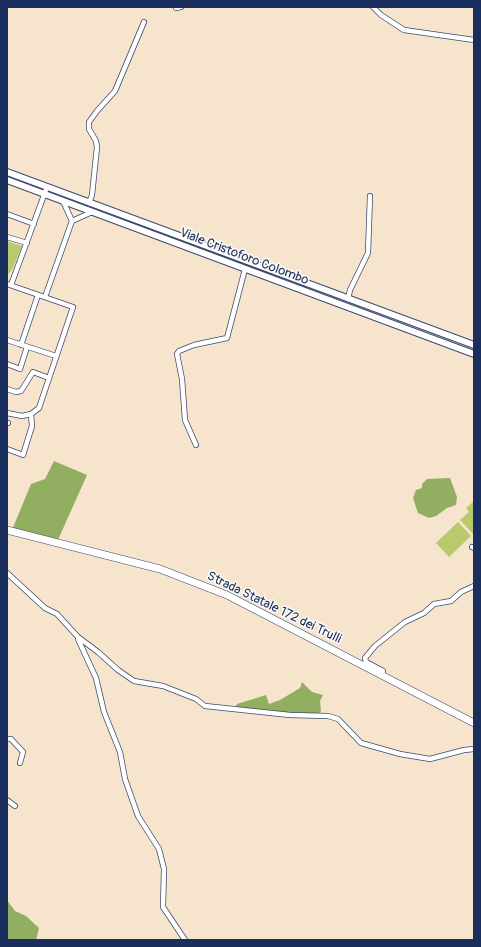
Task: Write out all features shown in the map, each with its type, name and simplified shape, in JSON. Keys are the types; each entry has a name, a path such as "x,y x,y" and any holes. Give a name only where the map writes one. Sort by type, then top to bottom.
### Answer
{"main road":[{"name":"Viale Cristoforo Colombo","path":"7,172 474,345"},
{"name":"Viale Cristoforo Colombo","path":"7,180 474,354"},
{"name":"Strada Statale 172 dei Trulli","path":"7,530 160,568 227,595 474,723"}],"street":[{"path":"374,7 381,15 404,30 474,40"},
{"path":"89,203 92,195 96,147 94,137 89,129 89,122 96,111 115,91 144,22"},
{"path":"7,413 22,416 30,414 39,408 73,307 9,284 27,243 47,187"},
{"path":"348,299 368,254 370,196"},
{"path":"45,297 72,221 63,201"},
{"path":"72,221 92,212"},
{"path":"7,214 34,224"},
{"path":"7,237 27,243"},
{"path":"211,257 214,249"},
{"path":"196,445 186,420 182,380 177,354 179,351 194,345 227,338 245,269"},
{"path":"21,345 38,295"},
{"path":"7,340 56,356"},
{"path":"7,364 20,369 27,347"},
{"path":"7,389 16,392 21,391 33,372 49,378"},
{"path":"7,449 23,455 32,426 30,414"},
{"path":"7,573 45,608 57,614 78,637 118,670 134,680 163,686 196,699 205,706 275,714 328,716 338,719 361,743 400,754 430,759 474,749"},
{"path":"382,675 383,671 366,662 365,658 375,646 405,622 424,614 434,604 451,601 461,592 474,586"},
{"path":"78,637 96,678 104,712 120,752 125,779 138,816 159,849 164,869 163,907 185,940"},
{"path":"7,739 11,739 23,752 20,763"},
{"path":"7,800 15,806"}],"green space":[{"path":"7,241 22,246 12,270 7,275"},
{"path":"54,461 87,475 57,542 12,530 31,484 45,479"},
{"path":"450,478 457,497 456,505 447,508 436,516 429,518 418,513 413,498 416,490 422,488 422,484 427,479"},
{"path":"474,501 474,535 460,520 469,512 466,508"},
{"path":"458,522 471,536 449,557 436,543"},
{"path":"302,682 312,692 323,695 320,701 321,711 318,714 235,709 237,704 266,695 269,704 280,700 300,688"},
{"path":"7,900 15,911 26,916 39,928 36,940 7,940"}]}
